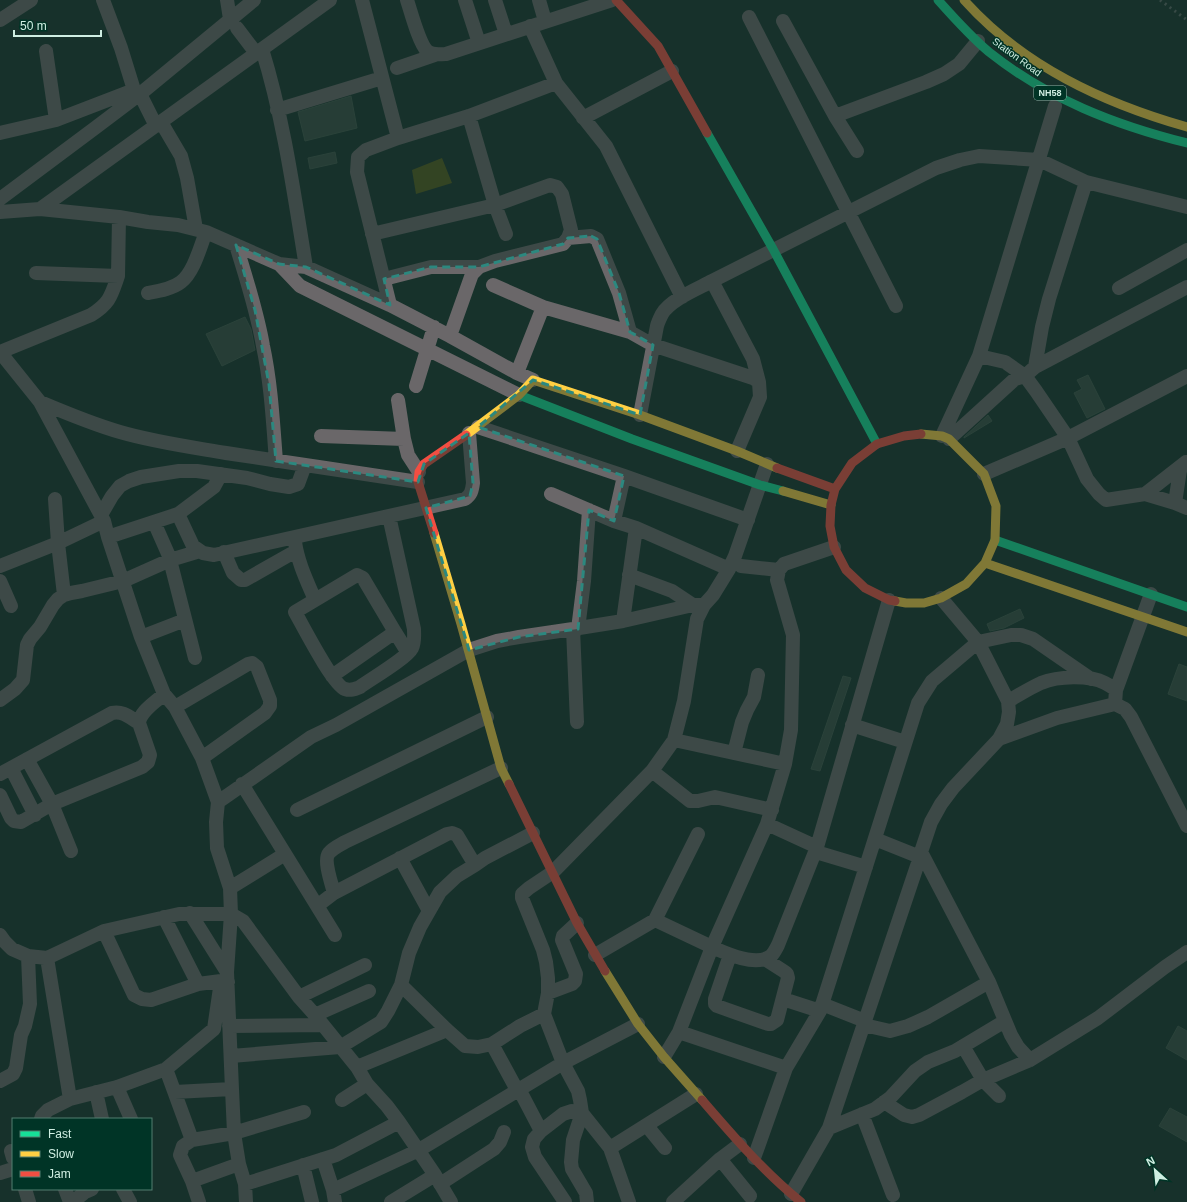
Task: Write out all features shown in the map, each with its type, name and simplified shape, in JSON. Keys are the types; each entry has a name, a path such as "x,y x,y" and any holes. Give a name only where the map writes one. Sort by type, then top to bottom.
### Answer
{"main road":[{"path":"616,0 658,46 773,250 877,444"},
{"name":"Station Road","path":"938,0 957,22 978,41 1006,64 1042,89 1110,120 1165,138 1187,143"},
{"path":"947,0 984,38 1013,62 1046,81 1124,116 1149,115"},
{"path":"957,0 973,19 1005,48 1058,81 1124,116 1143,131"},
{"name":"Station Road","path":"964,0 988,25 1011,44 1052,72 1087,91 1127,108 1187,127"},
{"path":"796,1198 740,1144 664,1057 638,1024 617,992 577,924 501,768 469,650 418,477 424,464 474,430 519,395 533,380 640,415 835,489"},
{"path":"519,395 632,439 760,484 831,505"},
{"path":"921,434 945,437 984,474 996,506 995,540 985,563 966,584 941,598 924,603 906,603 889,600 865,588 846,570 834,547 830,526 831,505 835,489 852,463 877,444 904,436 921,434"},
{"path":"995,540 1187,607"},
{"path":"985,563 1187,632"}],"street":[{"path":"0,20 31,0"},
{"path":"103,0 137,92 180,156 201,230 191,272 181,282 170,288 148,293"},
{"path":"227,0 234,24 259,51 271,80 286,150 306,267"},
{"path":"0,199 95,128 137,92 234,24 254,0"},
{"path":"40,209 330,0"},
{"path":"362,0 398,138"},
{"path":"407,0 422,44 428,52 435,55"},
{"path":"465,0 479,43"},
{"path":"495,0 506,34"},
{"path":"539,0 545,21"},
{"path":"397,68 435,55 446,54 612,0"},
{"path":"749,17 896,306"},
{"path":"783,21 835,116 857,151"},
{"path":"530,26 556,83 606,146 682,297"},
{"path":"835,116 944,74 959,64 978,41"},
{"path":"46,51 56,120"},
{"path":"583,118 672,71"},
{"path":"278,110 382,78"},
{"path":"390,305 357,172 358,158 366,150 398,138 469,116 556,83"},
{"path":"0,133 56,120 137,92"},
{"path":"945,437 979,356 1055,106"},
{"path":"469,116 495,205 506,234"},
{"path":"640,415 657,326 662,314 668,307 682,297 712,281 936,168 960,160 979,156 1039,160 1086,182 1187,207"},
{"path":"1035,367 1042,327 1049,299 1086,182"},
{"path":"372,234 495,205 550,185 557,187 562,194 571,230 568,238 563,244 495,261 479,267 431,267 384,279"},
{"path":"0,212 40,209 119,217 178,225 201,230 279,264 306,267 390,305 517,373 533,380"},
{"path":"41,1118 48,1110 70,1099 117,1088 166,1069 214,1029 225,978 231,914 230,888 217,848 216,822 218,802 202,758 175,708 164,694 141,637 103,518 40,402 3,362 0,352 91,315 102,308 111,296 118,276 119,217"},
{"path":"568,238 592,236 597,239 619,293 630,332"},
{"path":"236,245 264,346 276,461"},
{"path":"1119,288 1187,250"},
{"path":"279,264 300,286 519,395"},
{"path":"450,336 472,274 479,267"},
{"path":"36,273 118,276"},
{"path":"712,281 753,359 759,382 760,397 737,451"},
{"path":"493,285 543,307 630,332 653,345 753,378 759,382"},
{"path":"945,437 1015,379 1025,376 1035,367 1187,287"},
{"path":"517,373 543,307"},
{"path":"416,386 434,328"},
{"path":"979,356 1005,362 1025,376 1068,438 1087,479 1098,494 1106,500 1145,494 1181,506 1180,470 1187,461"},
{"path":"984,474 1068,438 1187,376"},
{"path":"40,402 84,420 120,432 167,443 305,465 418,477 408,455 398,400"},
{"path":"178,514 193,546 203,553 214,555 465,499 470,496 472,491 474,430 624,476 748,520"},
{"path":"321,436 404,439"},
{"path":"1145,494 1187,461"},
{"path":"218,802 311,737 336,725 469,650 519,637 623,621 698,605 713,594 735,567 748,520 767,464"},
{"path":"0,566 58,543 103,518 112,496 120,486 141,477 179,471 197,471 247,478 289,487 298,484 305,465"},
{"path":"108,537 178,514 214,487 221,474"},
{"path":"614,521 624,476"},
{"path":"551,494 614,521 636,528 735,567 779,570"},
{"path":"55,499 64,595"},
{"path":"577,722 575,629 584,581 589,510"},
{"path":"389,516 414,629 414,641 412,648 408,653 354,690 347,690 342,688 332,676 295,612 357,575 360,576 363,578 408,653"},
{"path":"154,522 170,560 195,658"},
{"path":"623,621 636,528"},
{"path":"294,537 296,551 315,600"},
{"path":"664,1057 679,1032 712,947 767,824 785,764 791,730 793,635 777,580 779,570 784,564 834,547"},
{"path":"0,700 15,689 23,680 26,645 40,627 58,599 64,595 123,581 170,560 200,551"},
{"path":"224,552 233,573 241,580 245,580 296,551"},
{"path":"629,575 672,592 698,605"},
{"path":"0,581 11,606"},
{"path":"1115,704 1116,690 1151,594"},
{"path":"796,1198 829,1128 932,822 941,804 953,788 999,739 1007,724 1009,712 1008,701 978,642 941,598"},
{"path":"655,920 730,956 759,960 772,955 778,945 816,849 889,600"},
{"path":"629,1202 610,1148 582,1113 578,1091 563,1062 544,1014 548,993 548,978 543,950 522,898 522,894 528,888 553,872 652,771 674,740 684,701 698,619 698,605"},
{"path":"141,637 185,620"},
{"path":"332,676 395,632"},
{"path":"754,1158 786,1068 821,1008 918,702 932,681 978,642 1011,634 1021,635 1033,639 1091,679"},
{"path":"175,708 248,664 252,663 257,667 270,700 270,706 265,713 202,758"},
{"path":"734,753 742,722 754,697 758,675"},
{"path":"1008,701 1042,683 1058,679 1078,677 1091,679 1104,682 1116,690"},
{"path":"0,795 11,818 14,821 21,822 52,804 142,767 148,762 150,755 139,723 140,718 143,713 164,694"},
{"path":"999,739 1057,718 1115,704 1124,709 1131,717 1187,826"},
{"path":"35,815 6,771 112,713 123,713 139,723"},
{"path":"297,810 487,717"},
{"path":"852,725 906,742"},
{"path":"674,740 785,764"},
{"path":"28,759 52,804 71,851"},
{"path":"334,894 327,861 328,854 332,850 345,842 501,768"},
{"path":"652,771 690,800 698,801 715,797 772,810"},
{"path":"242,784 335,935"},
{"path":"767,824 816,849 866,867"},
{"path":"317,906 334,894 447,834 452,833 457,835 475,865"},
{"path":"231,1056 340,1047 381,1022 401,985 409,953 420,927 440,892 457,876 485,858 533,833"},
{"path":"595,955 655,920 698,834"},
{"path":"875,839 920,854 989,982 1005,1021 1018,1047 1030,1060"},
{"path":"230,888 285,854"},
{"path":"400,858 429,911"},
{"path":"190,913 225,978 231,1056 234,1133 239,1164 245,1184 246,1202"},
{"path":"0,935 12,948 28,956 47,958 104,931 179,914 231,914 242,922 299,997 357,1067 367,1084 387,1106 419,1150 442,1191"},
{"path":"164,917 198,984"},
{"path":"548,993 572,984 575,981 576,974 562,940 563,936 577,924"},
{"path":"104,931 134,995 142,999 151,1000 198,984 225,978"},
{"path":"884,1102 904,1115 912,1117 983,1080 1030,1060 1098,1018 1187,952"},
{"path":"0,1081 12,1074 16,1068 21,1035 25,1026 30,1004 28,956"},
{"path":"730,956 715,999 715,1004 717,1006 771,1024 777,1020 788,978 785,972 764,959"},
{"path":"47,958 70,1099"},
{"path":"299,997 365,964"},
{"path":"783,999 821,1008 890,1031 908,1026 928,1017 989,982"},
{"path":"401,985 446,1030 465,1046 478,1047 492,1044 520,1026 544,1014"},
{"path":"229,1026 319,1020 369,991"},
{"path":"829,1128 875,1109 890,1098 915,1071 928,1062 963,1046 1005,1021"},
{"path":"323,1159 334,1196 419,1150 563,1062 638,1024"},
{"path":"357,1067 446,1030"},
{"path":"679,1032 786,1068"},
{"path":"492,1044 541,1131"},
{"path":"963,1046 983,1080 999,1096"},
{"path":"166,1069 192,1140"},
{"path":"342,1100 367,1084"},
{"path":"117,1088 130,1118"},
{"path":"174,1092 232,1089"},
{"path":"96,1092 102,1118"},
{"path":"610,1148 696,1094"},
{"path":"565,1202 535,1157 532,1147 534,1139 541,1131 563,1114 572,1111 582,1113"},
{"path":"199,1202 192,1181 180,1155 183,1146 192,1140 234,1133 304,1112"},
{"path":"582,1113 573,1140 571,1162 572,1169 586,1193 587,1202"},
{"path":"862,1114 893,1195"},
{"path":"245,1184 336,1155 399,1122"},
{"path":"647,1126 665,1148"},
{"path":"391,1202 442,1191 494,1149 500,1142 504,1132"},
{"path":"672,1202 720,1159 740,1144"},
{"path":"720,1159 750,1196"},
{"path":"192,1181 239,1164"},
{"path":"303,1166 312,1202"},
{"path":"0,1173 12,1169"},
{"path":"25,1190 29,1202"},
{"path":"66,1190 72,1202 90,1190"},
{"path":"124,1190 130,1202"}],"highlighted area":[{"path":"591,236 597,239 619,293 630,332 653,345 640,415 533,380 478,427 624,476 614,521 589,510 578,629 519,637 469,650 426,508 470,496 473,483 469,433 424,464 418,482 276,461 269,384 255,310 236,245 279,264 306,267 390,305 384,279 431,267 479,267 563,244 568,238"}],"green space":[{"path":"442,158 452,183 416,194 412,170"}],"building":[{"path":"351,96 357,128 305,141 298,112"},
{"path":"335,152 337,163 310,169 308,158"},
{"path":"245,317 251,329 255,350 222,366 206,334"},
{"path":"1088,375 1105,409 1087,418 1074,393 1082,389 1077,380"},
{"path":"988,415 992,421 964,438 964,437"},
{"path":"1020,609 1024,618 1004,628 990,631 987,624"},
{"path":"1179,664 1187,667 1187,701 1168,694"},
{"path":"843,676 851,678 820,771 811,769"},
{"path":"1178,1026 1187,1031 1187,1060 1166,1048"},
{"path":"1170,1108 1187,1117 1187,1142 1159,1126"}],"railway":[{"path":"1160,0 1187,20"}],"traffic: fast":[{"path":"938,0 989,52 1011,69 1035,84 1059,97 1108,119 1187,143"},
{"path":"707,133 773,249 877,444"},
{"path":"519,395 632,439 760,485 783,491"},
{"path":"995,540 1187,607"}],"traffic: slow":[{"path":"964,0 987,23 1012,44 1038,63 1066,79 1095,94 1125,106 1187,127"},
{"path":"466,435 519,395 533,380 640,415 737,451 777,468"},
{"path":"895,601 906,603 924,603 941,598 966,584 985,563 995,540 996,506 984,474 949,439 942,436 921,434"},
{"path":"783,491 831,505"},
{"path":"434,533 501,768 509,784"},
{"path":"985,563 1187,632"},
{"path":"605,971 638,1024 664,1057 702,1100"}],"traffic: jam":[{"path":"616,0 658,46 707,133"},
{"path":"895,601 889,600 865,588 846,570 834,547 830,526 831,505 835,489 852,463 877,444 904,436 921,434"},
{"path":"434,533 418,482 419,472 424,464 466,435"},
{"path":"777,468 835,489"},
{"path":"509,784 577,923 605,971"},
{"path":"702,1100 762,1166 801,1202"}]}
